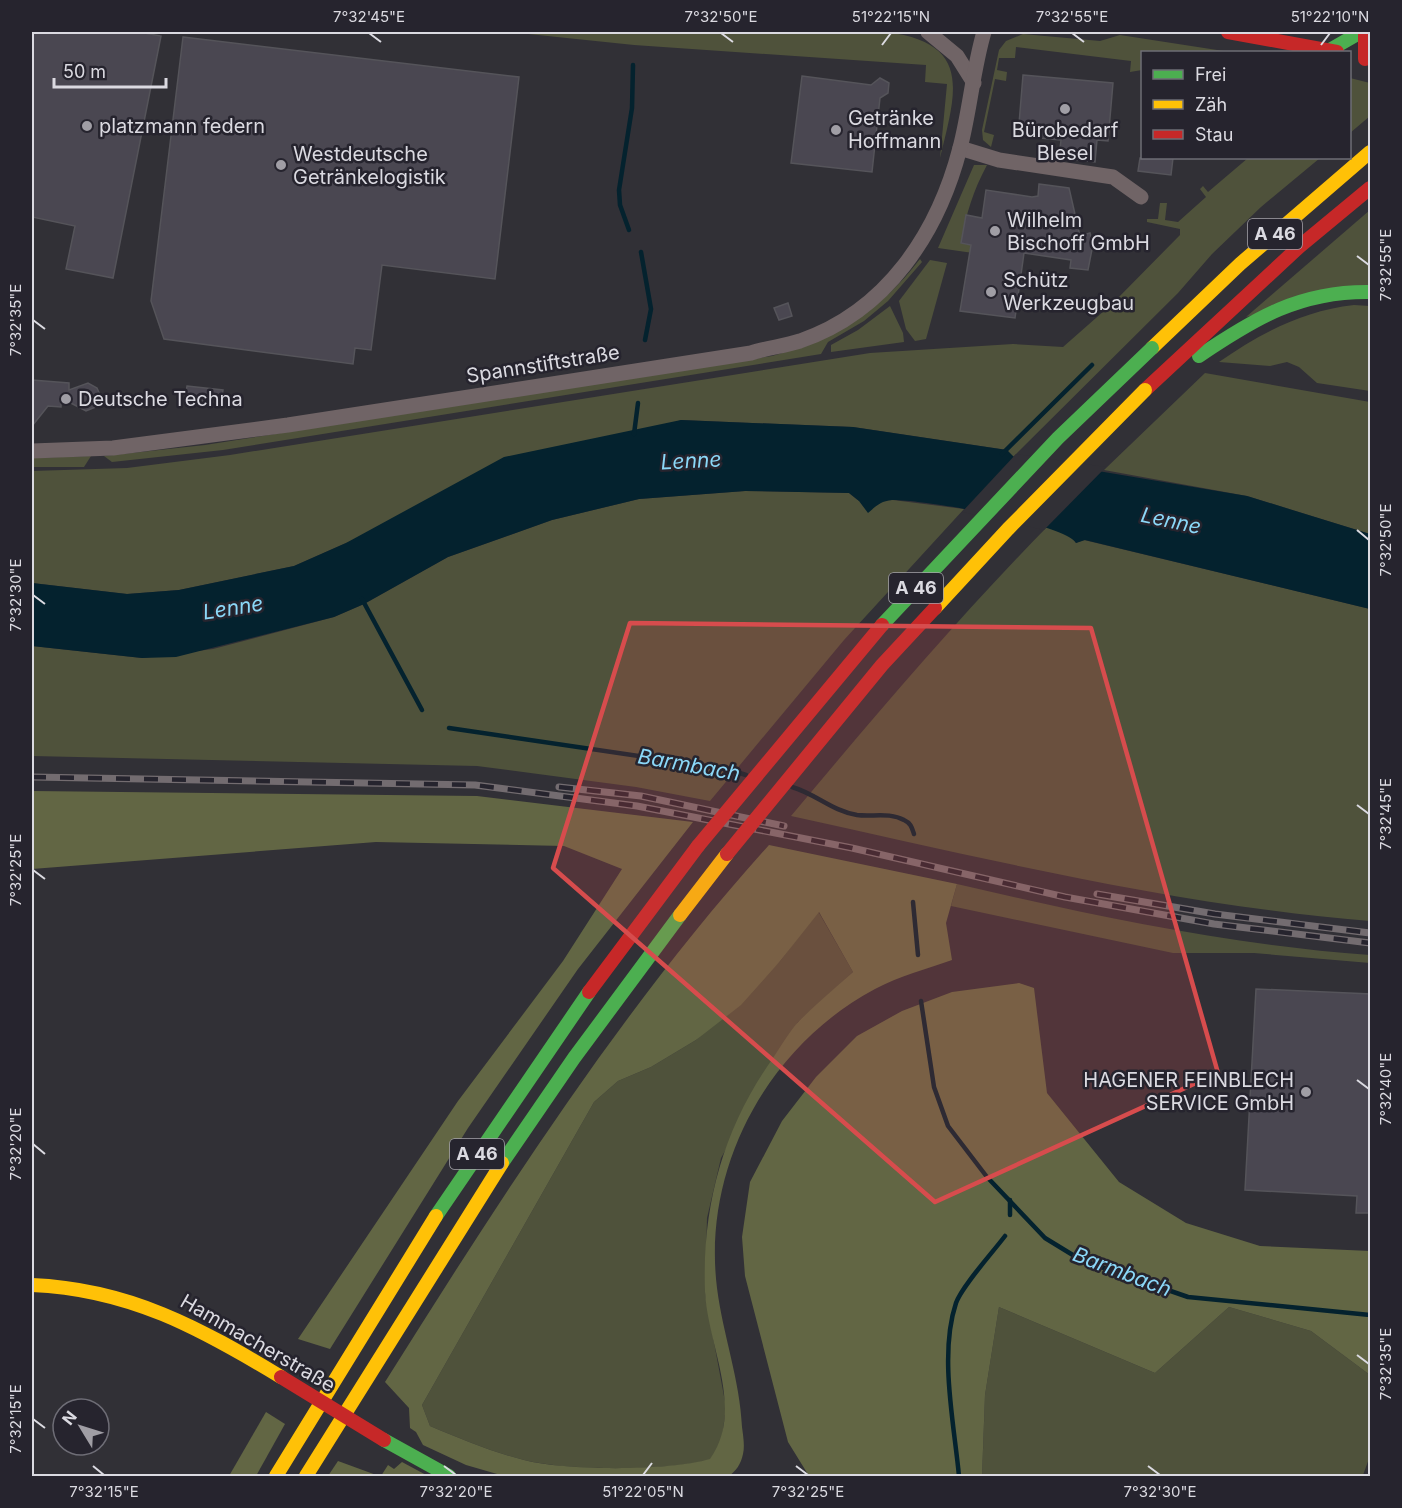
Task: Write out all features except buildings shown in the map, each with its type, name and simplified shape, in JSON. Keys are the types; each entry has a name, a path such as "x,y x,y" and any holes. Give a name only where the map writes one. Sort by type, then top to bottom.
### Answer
{"main road":[{"path":"1228,32 1327,51"},
{"path":"1334,51 1363,32 1369,57 1351,55"},
{"name":"A 46","path":"276,1476 456,1184 582,1001 698,846 886,621 1058,438 1240,264 1371,152"},
{"name":"A 46","path":"306,1476 394,1331 489,1183 605,1014 727,854 882,665 1008,529 1145,390 1300,246 1371,188"},
{"path":"1145,390 1253,320 1295,301 1348,291 1371,292"},
{"name":"Hammacherstraße","path":"32,1285 92,1290 138,1302 187,1323 384,1440 450,1476"}],"street":[{"path":"928,32 957,56 974,83"},
{"name":"Spannstiftstraße","path":"32,451 113,448 288,425 751,353 800,341 835,325 871,301 898,275 920,247 933,222 960,148 984,32"},
{"path":"960,148 999,160 1113,177 1142,197"}],"highlighted area":[{"path":"630,623 1091,628 1218,1073 935,1202 553,868"}],"green space":[{"path":"509,32 886,32 914,38 933,47 946,59 952,74 951,112 940,158 947,84 925,82 926,65 634,45"},
{"path":"1023,34 1100,41 1120,35 1224,51 1141,51 1141,70 1130,72 1131,61 1016,47 1015,58 999,58 997,70 1007,72 1006,81 995,79 984,132 994,135 991,147 983,140 982,130 999,50 1006,41"},
{"path":"1351,78 1370,83 1370,116 1351,132"},
{"path":"1247,159 1319,159 1261,207 1212,254 1178,293 1013,457 1007,450 853,427 681,420 346,543 294,566 179,590 127,594 32,583 32,471 127,468 230,455 870,353 1013,344 1063,347 1113,303 1180,235 1180,229 1147,222 1147,219 1158,219 1160,203 1167,203 1165,220 1178,222 1206,197 1200,189 1203,186 1208,192"},
{"path":"974,165 987,165 971,203 961,243 1023,254 1022,260 938,248"},
{"path":"1370,210 1370,285 1246,317"},
{"path":"920,259 922,262 888,301 864,321 828,342 821,354 223,450 112,462 104,456 205,445 772,356 816,341 855,321 889,293"},
{"path":"930,260 947,263 926,339 915,341 906,329 899,301"},
{"path":"1354,305 1370,306 1370,391 1317,383 1299,367 1287,362 1270,366 1219,362 1283,325 1317,312"},
{"path":"890,306 903,333 904,342 831,352 831,345 858,330"},
{"path":"1205,373 1370,402 1370,534 1247,496 1104,470"},
{"path":"91,456 84,467 32,467 32,458"},
{"path":"745,491 849,493 859,501 893,500 964,509 844,640 710,801 636,787 477,766 32,756 32,646 142,658 213,649 334,617 364,604 448,557 552,520 639,499"},
{"path":"1047,527 1072,536 1076,543 1084,540 1370,609 1370,921 1297,914 1151,892 791,816 948,633"},
{"path":"32,791 477,796 693,822 578,969 468,1128 330,1349 298,1339 458,1101 563,961 622,869 564,846 376,842 32,869"},
{"path":"769,845 957,884 946,923 952,960 903,976 875,989 837,1013 803,1043 774,1077 750,1115 732,1155 720,1198 715,1243 717,1288 741,1409 744,1448 740,1464 729,1476 504,1476 466,1465 423,1445 416,1432 410,1428 409,1408 385,1382 565,1105 663,972","holes":["819,912 853,972 799,1021 785,1039 741,1112 719,1169 707,1229 705,1292 725,1399 720,1440 710,1459 670,1466 618,1468 542,1464 500,1453 430,1426 422,1405 594,1102 618,1081 651,1067 696,1040 741,1005"]},
{"path":"957,884 1059,907 1214,937 1370,955 1370,963 1254,953 1173,953 951,906"},
{"path":"818,911 853,972 798,1022 721,1158 707,1218 705,1294 726,1407 721,1445 710,1460 692,1464 644,1468 591,1468 543,1464 500,1453 430,1426 422,1405 594,1102 618,1081 651,1067 696,1040 781,960"},
{"path":"1019,983 1034,988 1047,1093 1119,1182 1186,1223 1260,1246 1370,1251 1370,1375 1311,1331 1229,1307 1155,1373 999,1307 985,1395 982,1476 809,1476 788,1442 745,1276 742,1237 750,1182 782,1121 816,1077 857,1036 902,1011 952,992"},
{"path":"999,1307 1155,1373 1229,1307 1311,1331 1370,1375 1370,1456 1363,1475 982,1476 985,1395"},
{"path":"266,1412 285,1424 256,1476 229,1476"},
{"path":"338,1461 379,1476 328,1476"},
{"path":"402,1462 428,1476 381,1476 388,1465 394,1469"}],"water":[{"name":"Lenne","path":"681,420 853,427 1007,450 1014,457 1247,496 1370,534 1370,609 1085,540 1076,543 1066,535 1020,520 959,508 892,500 876,506 868,513 849,493 745,491 639,499 552,520 448,557 364,604 334,617 176,657 142,658 32,646 32,583 127,594 179,590 294,566 346,543 504,457"}],"pier":[{"path":"1016,454 1106,467 1044,530 962,512"}],"waterway":[{"path":"629,230 620,205 619,190 632,108 633,65"},
{"path":"641,252 651,309 645,340"},
{"path":"1002,454 1092,365"},
{"path":"634,434 638,403"},
{"name":"Barmbach","path":"362,599 422,710"},
{"name":"Barmbach","path":"449,728 727,769 746,775"},
{"name":"Barmbach","path":"792,787 848,813 887,815 899,818 910,824 914,834"},
{"name":"Barmbach","path":"913,902 918,955"},
{"name":"Barmbach","path":"921,1001 934,1087 948,1126 987,1177 1045,1238 1081,1260 1188,1297 1370,1315"},
{"path":"1010,1200 1010,1215"},
{"path":"959,1476 949,1389 951,1323 959,1296 1005,1236"}],"railway":[{"path":"32,777 475,785 637,806 852,848 1065,897 1214,924 1370,943"},
{"path":"559,787 641,796 784,826"},
{"path":"1097,894 1215,914 1370,933"}],"traffic: fast":[{"path":"1328,51 1361,32"},
{"path":"1199,356 1279,309 1322,296 1370,292"},
{"path":"882,625 1058,438 1152,348"},
{"path":"502,1163 574,1058 680,915"},
{"path":"436,1216 589,992"},
{"path":"384,1440 449,1476"}],"traffic: slow":[{"path":"1152,348 1240,264 1370,152"},
{"path":"935,608 1008,529 1145,390"},
{"path":"680,915 727,854"},
{"path":"306,1476 502,1163"},
{"path":"276,1476 436,1216"},
{"path":"32,1285 100,1294 162,1314 192,1327 281,1377"}],"traffic: jam":[{"path":"1228,32 1332,51"},
{"path":"1365,32 1365,59"},
{"path":"1145,390 1300,246 1370,188"},
{"path":"727,854 882,665 935,608"},
{"path":"698,846 882,625"},
{"path":"589,992 698,846"},
{"path":"281,1377 384,1440"}],"place":[{"name":"Bürobedarf Blesel","path":"1065,109"},
{"name":"platzmann federn","path":"87,126"},
{"name":"Getränke Hoffmann","path":"836,130"},
{"name":"Westdeutsche Getränkelogistik","path":"281,165"},
{"name":"Wilhelm Bischoff GmbH","path":"995,231"},
{"name":"Schütz Werkzeugbau","path":"991,292"},
{"name":"Deutsche Techna","path":"66,399"},
{"name":"HAGENER FEINBLECH SERVICE GmbH","path":"1306,1092"}]}
